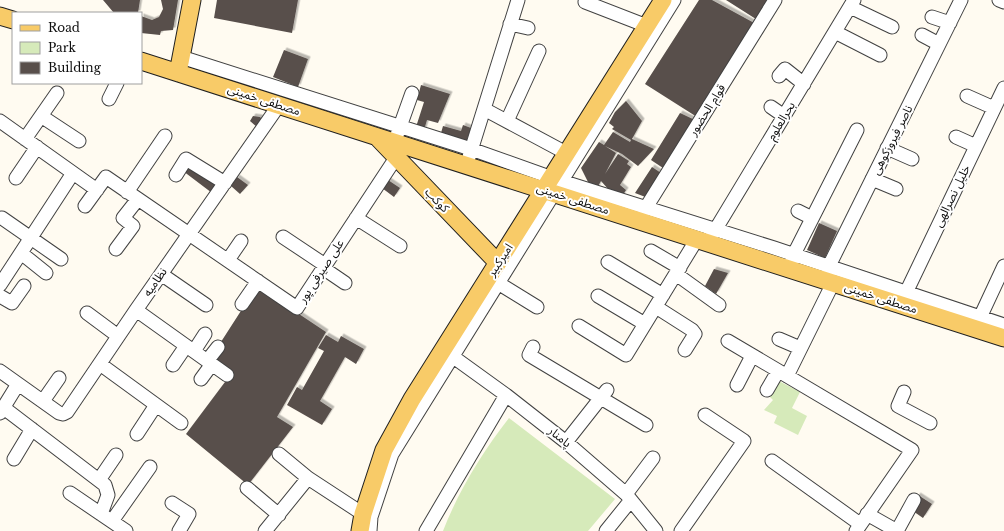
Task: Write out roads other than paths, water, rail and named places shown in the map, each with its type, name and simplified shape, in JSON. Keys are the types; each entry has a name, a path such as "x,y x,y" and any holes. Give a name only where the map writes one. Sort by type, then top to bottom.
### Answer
{"main road":[{"path":"180,65 192,0"},
{"name":"امیرکبیر","path":"360,531 363,514 384,450 447,353 498,263 553,186 568,154 647,26 665,0"},
{"path":"0,16 12,20"},
{"name":"مصطفی خمینی","path":"142,61 180,65 280,105 377,136"},
{"name":"کوکب","path":"377,136 399,143 498,263"},
{"name":"مصطفی خمینی","path":"399,143 469,157 707,237 790,262 828,276 977,323 1004,338"}],"street":[{"path":"469,157 518,0"},
{"path":"370,531 371,516 392,454 447,353 498,283 553,186 665,0"},
{"name":"قوام الحضور","path":"642,214 775,0"},
{"name":"ناصر فیروزکوهی","path":"767,390 783,373 800,348 828,276 846,219 872,178 961,0"},
{"path":"999,0 1004,2"},
{"path":"585,2 647,26"},
{"path":"852,4 892,27"},
{"name":"بحرالعلوم","path":"579,326 626,355 678,271 707,237 804,84 852,4"},
{"path":"932,17 950,23"},
{"path":"510,24 528,28"},
{"path":"835,32 880,55"},
{"path":"922,35 939,44"},
{"path":"507,121 540,51"},
{"path":"180,65 399,143"},
{"path":"779,76 785,69 804,84"},
{"path":"109,99 116,84"},
{"name":"خلیل نصرالهی","path":"903,299 1004,88"},
{"path":"25,139 57,93"},
{"name":"علی صیرفی پور","path":"97,190 106,177 297,308 356,218 399,143 412,93"},
{"path":"967,96 994,108"},
{"name":"نظامیه","path":"0,371 59,413 65,413 280,105"},
{"path":"771,107 784,116"},
{"path":"484,109 568,154"},
{"path":"41,116 78,141"},
{"path":"0,122 97,190 85,206"},
{"path":"790,262 857,130"},
{"path":"116,249 133,226 124,218 133,195 165,136"},
{"path":"956,137 976,146"},
{"path":"16,178 37,147"},
{"path":"887,148 912,159"},
{"path":"176,175 186,159 225,183"},
{"path":"0,285 4,271 21,253 73,173"},
{"path":"872,178 896,189"},
{"path":"798,212 812,218"},
{"path":"2,218 61,259"},
{"path":"356,218 400,246"},
{"path":"283,237 345,283"},
{"path":"228,260 241,241"},
{"path":"651,251 719,305"},
{"path":"21,253 46,273"},
{"path":"608,262 663,295"},
{"path":"1004,266 977,323 1004,325"},
{"path":"161,274 206,305"},
{"path":"242,304 258,281"},
{"path":"498,283 537,307"},
{"path":"0,296 12,304 24,286"},
{"path":"598,296 645,324"},
{"path":"656,307 692,330 695,334 685,350"},
{"path":"136,310 227,375"},
{"path":"88,313 118,336"},
{"path":"173,365 205,334"},
{"path":"779,339 800,348"},
{"path":"728,341 912,450 861,523"},
{"path":"201,379 218,347"},
{"path":"533,347 529,355 604,394 646,425"},
{"name":"پامنار","path":"447,353 506,395 566,442 629,497 656,531"},
{"path":"737,385 752,356"},
{"path":"100,364 181,423"},
{"path":"43,401 59,378"},
{"path":"18,384 2,410 32,429 102,482 108,496 106,518"},
{"path":"904,392 898,406 930,423"},
{"path":"566,442 604,394"},
{"path":"426,531 506,395"},
{"path":"137,434 156,405"},
{"path":"681,531 744,441 705,415"},
{"path":"14,459 32,429"},
{"path":"278,454 308,478 363,514"},
{"path":"102,482 116,455"},
{"path":"606,531 653,458"},
{"path":"772,461 861,523 897,531 914,500"},
{"path":"106,518 150,467"},
{"path":"265,531 308,478"},
{"path":"247,488 279,514"},
{"path":"70,493 126,531"},
{"path":"172,503 189,514 179,531"}]}
